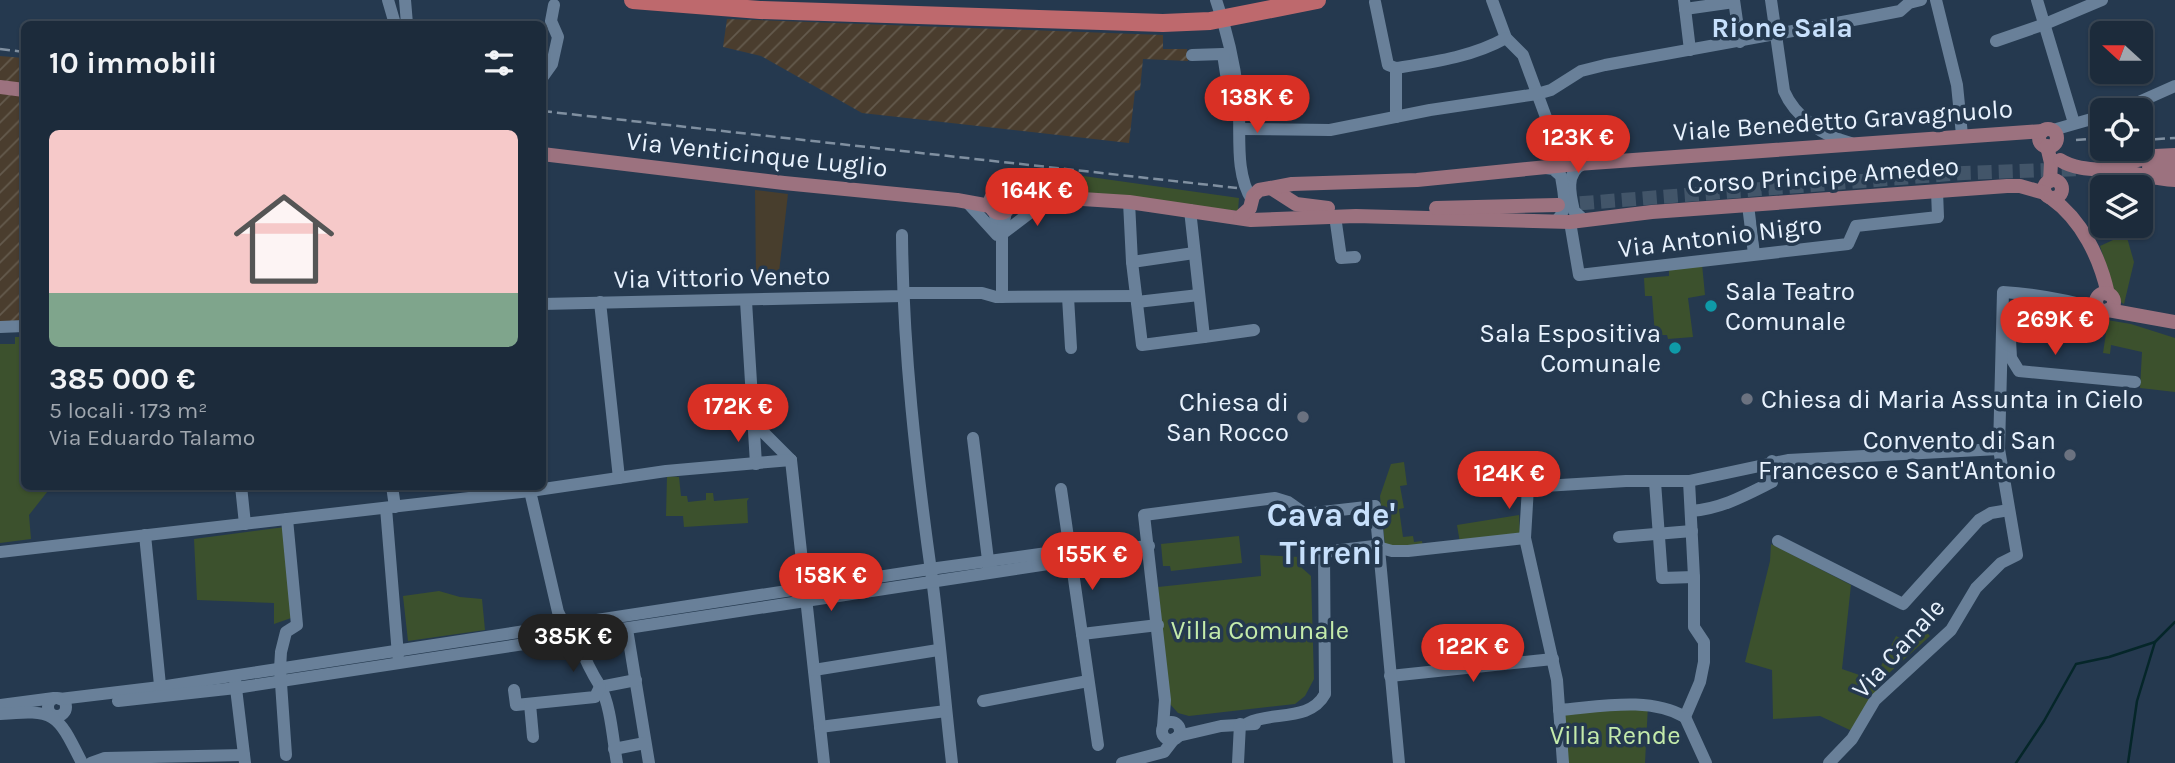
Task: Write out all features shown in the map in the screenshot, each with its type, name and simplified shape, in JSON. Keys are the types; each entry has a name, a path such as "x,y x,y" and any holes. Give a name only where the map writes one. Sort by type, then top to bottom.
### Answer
{"highway":[{"path":"633,0 760,10 1163,23 1210,21 1317,0"},
{"path":"835,0 1175,11 1208,9 1262,0"}],"main road":[{"path":"0,87 21,90"},
{"name":"Viale Benedetto Gravagnuolo","path":"1267,186 1417,180 1587,163 1807,149 1962,135 2050,137"},
{"path":"2050,137 2060,160 2054,190"},
{"path":"2050,137 2054,190"},
{"name":"Via Venticinque Luglio","path":"546,154 785,183 1000,204"},
{"path":"2060,160 2082,169 2175,155"},
{"path":"2149,167 2175,167"},
{"path":"2100,168 2161,180 2175,180"},
{"path":"2054,190 2082,169"},
{"path":"1240,217 1247,212 1259,190 1267,186 1303,206 1391,209 1558,205"},
{"name":"Corso Principe Amedeo","path":"1000,204 1016,206 1047,197 1129,202 1251,220 1335,216 1554,222 1652,212 2013,186 2054,190 2081,228 2102,276 2104,301"},
{"path":"1252,202 1257,211 1269,218"},
{"path":"1335,216 1391,209"},
{"path":"2104,301 2128,315 2175,322"}],"street":[{"path":"388,0 394,21"},
{"path":"405,0 407,21"},
{"path":"1216,0 1232,51 1239,96 1242,176 1252,202"},
{"path":"1492,0 1506,38 1523,55 1561,158 1575,157 1587,163"},
{"path":"1772,0 1784,91 1796,110 1814,126 1851,144"},
{"path":"1776,34 1781,25 1780,0"},
{"path":"1241,129 1329,130 1537,94 1550,90 1581,71 1605,65 1900,11 1909,3 1921,0"},
{"path":"1937,0 1957,85 1962,135"},
{"path":"2037,0 2074,122"},
{"path":"1996,41 2102,0"},
{"path":"1690,50 1685,5 1734,1 1740,41"},
{"path":"1375,2 1388,65 1396,68 1441,61 1487,49 1506,38"},
{"path":"546,72 552,64 558,37 551,21 554,5"},
{"path":"1219,31 1235,127 1241,147"},
{"path":"1192,55 1223,54"},
{"path":"1396,68 1396,117"},
{"path":"2148,98 2175,86"},
{"path":"2050,137 2074,122 2090,119"},
{"path":"1807,149 1815,139 1814,126"},
{"path":"1577,221 1570,177 1573,169 1587,163"},
{"path":"1545,167 1553,169 1561,176 1564,209 1562,216 1554,222"},
{"path":"1242,176 1254,184 1267,186"},
{"name":"Via Antonio Nigro","path":"1577,221 1579,275 1848,244 1856,226 1938,216 1937,191"},
{"path":"1000,234 1047,197"},
{"path":"966,201 1000,234"},
{"path":"1129,202 1132,262 1142,345 1254,330"},
{"path":"999,297 1000,204"},
{"path":"1748,205 1754,254"},
{"path":"1189,210 1204,337"},
{"path":"1335,216 1341,258 1355,257"},
{"path":"902,235 902,296 914,446 952,763"},
{"path":"1132,262 1194,253"},
{"path":"2104,301 2067,300 2003,292 2003,328 2009,329 2011,358 2020,371 2134,382"},
{"name":"Via Vittorio Veneto","path":"546,304 746,301 902,296 908,293 1136,299 1199,295"},
{"path":"1068,297 1071,348"},
{"path":"746,301 752,421 761,463"},
{"path":"600,302 619,478"},
{"path":"0,327 21,326"},
{"name":"Via Canale","path":"1829,763 1852,739 1875,700 1951,630 1976,588 2001,563 2017,555 1998,449 2003,328"},
{"path":"752,421 791,460 824,763"},
{"path":"973,438 989,566"},
{"path":"761,463 772,457 773,442"},
{"path":"1563,763 1553,659 1525,538 1528,487 1626,481 1689,481 1748,469 1772,461 1998,449"},
{"path":"546,489 666,471 791,460"},
{"path":"1691,510 1708,510 1722,505 1772,481 1772,461"},
{"path":"1685,717 1700,682 1704,662 1704,642 1694,627 1689,481"},
{"path":"1655,482 1662,578 1694,577"},
{"path":"1061,489 1098,746"},
{"path":"241,490 245,524"},
{"path":"392,490 399,656"},
{"path":"0,552 537,490"},
{"path":"530,491 558,612 594,681 600,687 617,763"},
{"path":"1122,763 1164,752 1173,730 1165,700 1144,515 1275,498 1288,502 1305,514 1375,506 1399,763"},
{"path":"1777,541 1903,604 1979,520 1991,513 2009,510"},
{"path":"286,755 281,675 283,637 297,625 287,519"},
{"path":"1619,537 1692,531"},
{"path":"145,535 161,692"},
{"path":"1244,724 1258,719 1308,711 1317,706 1325,694 1323,556 1327,551 1374,546 1408,551 1525,538"},
{"path":"0,705 62,704 235,682 931,574 989,566 1048,564 1070,554 1149,546"},
{"path":"1173,730 1199,731 1311,716 1326,703 1331,685 1327,561 1331,556 1374,552 1380,549"},
{"path":"570,632 627,629 679,614"},
{"path":"1082,634 1158,625"},
{"path":"627,629 649,763"},
{"path":"814,670 939,650"},
{"path":"1390,676 1553,659"},
{"path":"600,687 636,680"},
{"path":"983,701 1088,681"},
{"path":"91,763 105,758 244,759 235,682"},
{"path":"514,690 516,705 595,697 600,687"},
{"path":"0,714 31,711 57,717 62,704"},
{"path":"62,704 72,743"},
{"path":"530,704 533,737"},
{"path":"1559,710 1653,705 1675,711 1685,717 1706,763"},
{"path":"820,727 946,710"},
{"path":"50,715 59,721 82,763"},
{"path":"1238,763 1244,724"},
{"path":"614,749 645,743"}],"shaded area":[{"path":"727,19 1163,35 1163,49 1187,49 1188,61 1143,59 1140,90 1135,91 1129,143 862,113 761,56 723,47"},
{"path":"0,56 21,58 21,330 0,330"},
{"path":"755,190 788,194 778,281 756,279"}],"green space":[{"path":"1048,171 1239,198 1238,211 1050,190 1046,186"},
{"path":"2117,238 2127,238 2134,262 2124,304 2117,300 2100,246"},
{"path":"1702,264 1705,295 1688,298 1693,337 1668,339 1667,335 1655,335 1652,296 1645,296 1644,278 1669,276 1669,270"},
{"path":"2017,305 2131,324 2175,338 2175,392 2140,388 2142,352 2111,345 2110,354 2103,353 2106,333 2017,312"},
{"path":"15,337 21,337 21,490 49,490 29,515 31,539 0,543 0,344 15,344"},
{"path":"1404,462 1407,485 1400,486 1404,508 1399,509 1403,537 1413,536 1414,542 1422,541 1423,547 1385,546 1380,496 1391,464"},
{"path":"667,476 679,477 681,496 687,496 688,502 706,500 706,493 713,493 714,501 749,498 748,523 684,527 683,516 666,516"},
{"path":"1519,515 1520,535 1460,543 1457,525"},
{"path":"285,527 294,617 274,624 274,603 197,600 194,539"},
{"path":"1239,536 1242,563 1171,571 1170,566 1163,566 1161,544"},
{"path":"1771,544 1851,585 1842,669 1874,680 1896,636 1912,644 1924,629 1930,636 1879,682 1875,700 1852,731 1820,716 1773,719 1772,670 1745,662 1770,561"},
{"name":"Villa Comunale","path":"1260,555 1300,557 1302,568 1311,576 1314,679 1305,696 1295,704 1189,716 1178,713 1170,704 1158,587 1261,576"},
{"path":"439,591 482,599 485,630 408,641 403,596"},
{"name":"Villa Rende","path":"1648,705 1645,763 1563,763 1559,710"}],"waterway":[{"path":"2128,763 2137,701 2155,642 2175,622"},
{"path":"2016,763 2044,721 2076,664 2109,657 2155,642"}],"tunnel":[{"path":"1559,205 1964,173 2080,169"}],"railway":[{"path":"0,49 21,52"},
{"path":"546,111 1237,188"},
{"path":"2153,139 2175,138"},
{"path":"2076,140 2090,139"}],"place":[{"name":"Sala Teatro Comunale","path":"1711,306"},
{"name":"Sala Espositiva Comunale","path":"1675,348"},
{"name":"Chiesa di Maria Assunta in Cielo","path":"1747,399"},
{"name":"Chiesa di San Rocco","path":"1303,417"},
{"name":"Convento di San Francesco e Sant'Antonio","path":"2070,455"}],"district":[{"name":"Rione Sala","path":"1782,27"},
{"name":"Cava de' Tirreni","path":"1331,533"}]}
